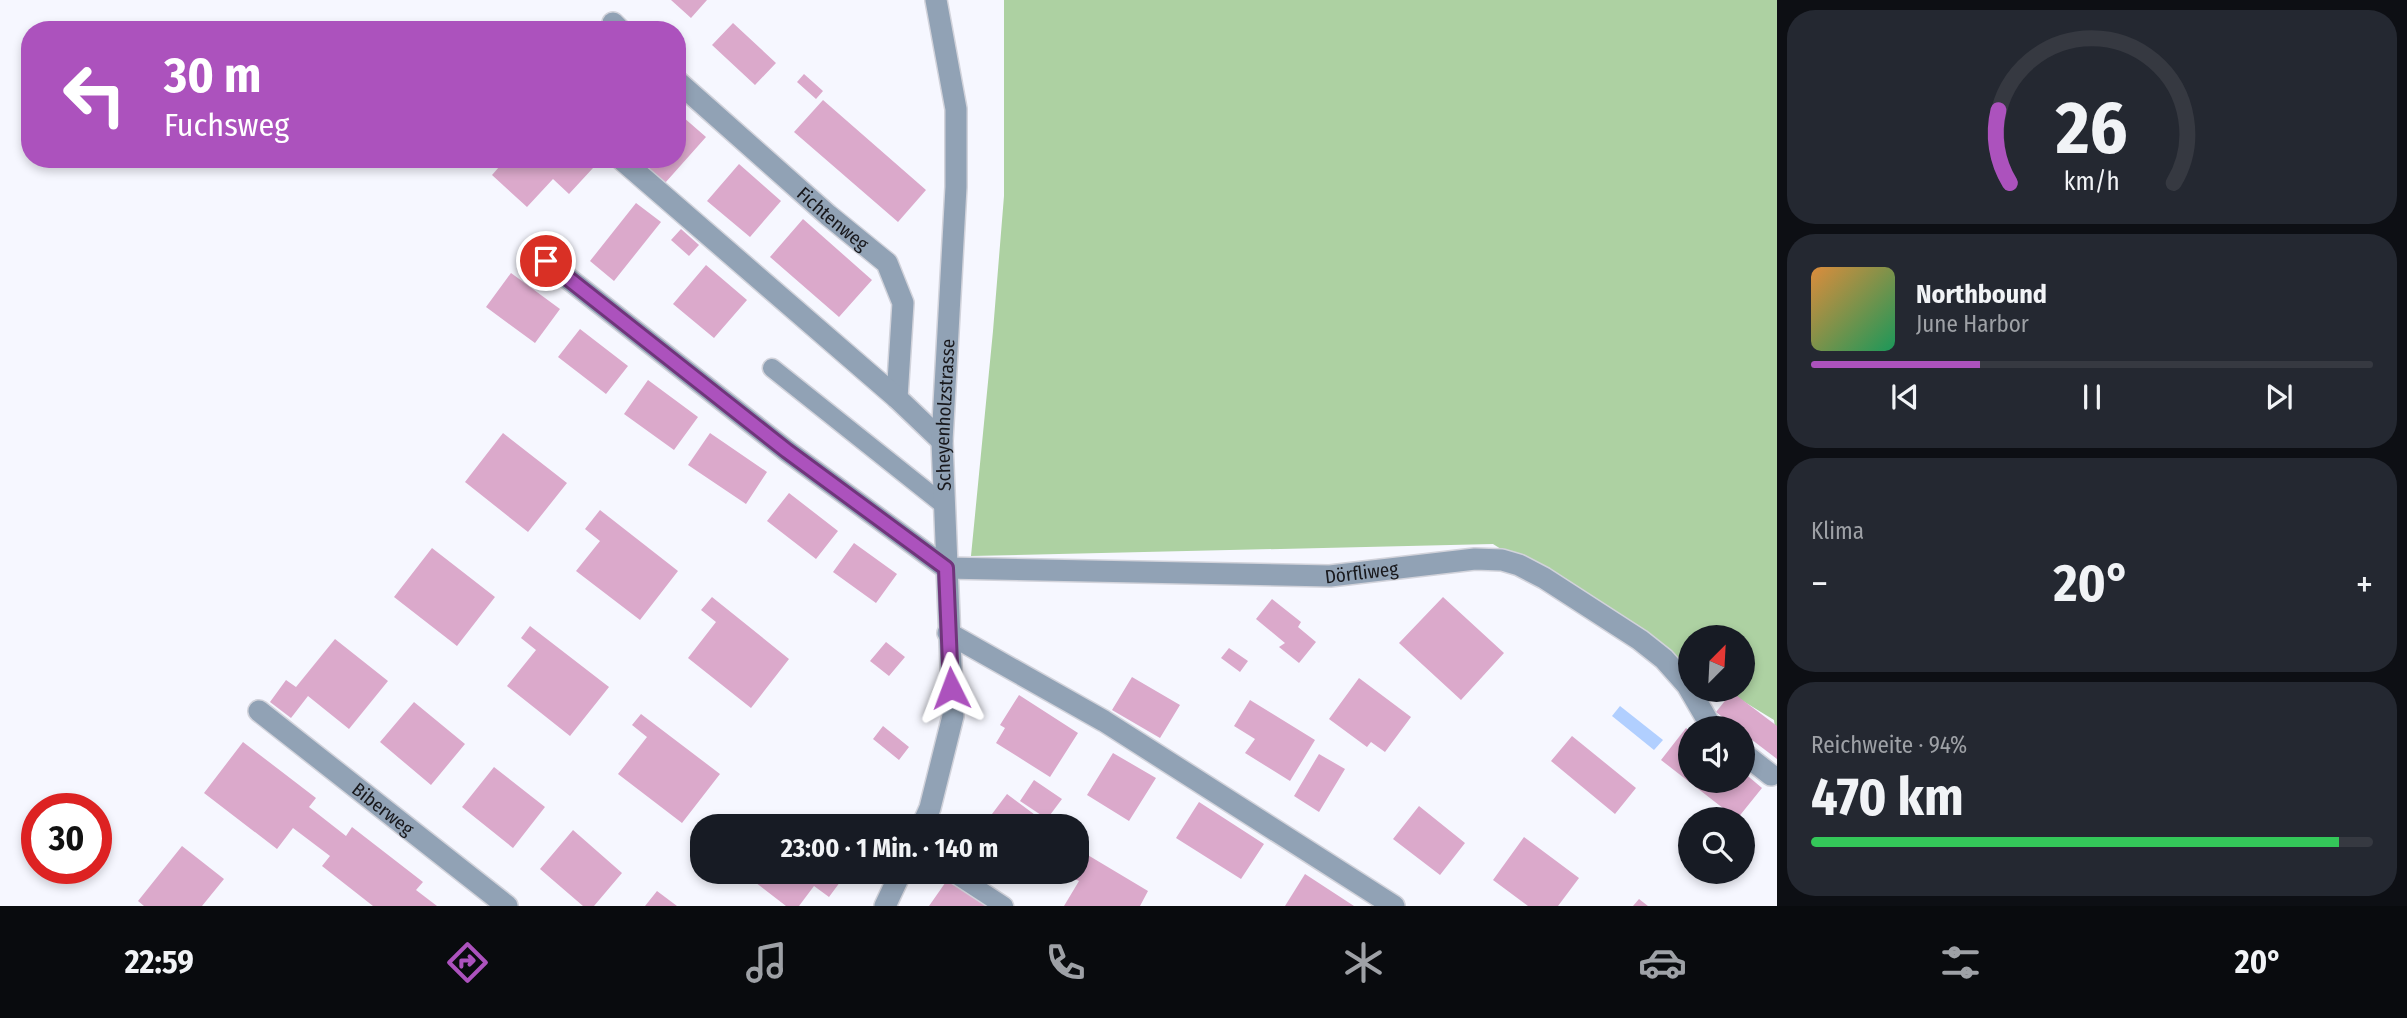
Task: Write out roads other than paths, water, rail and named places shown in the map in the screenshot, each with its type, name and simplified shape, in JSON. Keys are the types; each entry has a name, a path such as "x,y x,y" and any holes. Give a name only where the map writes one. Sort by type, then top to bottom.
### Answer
{"street":[{"name":"Scheyenholzstrasse","path":"927,814 953,716 942,441 956,187 956,109 936,0"},
{"name":"Fichtenweg","path":"686,89 828,215 887,263 903,303 897,398"},
{"path":"631,168 897,398 942,441"},
{"path":"546,261 787,451 946,568"},
{"name":"Dörfliweg","path":"946,568 1330,576 1475,559 1502,560 1519,565 1544,578 1664,659 1687,684 1705,716"},
{"path":"948,633 1104,721 1394,906"},
{"name":"Biberweg","path":"259,711 507,906"},
{"path":"1755,762 1771,775"},
{"path":"885,906 895,884"}],"lane":[{"path":"772,368 944,505"},
{"path":"970,884 1003,906"}],"water":[{"path":"1620,706 1663,740 1654,750 1612,716"}]}
